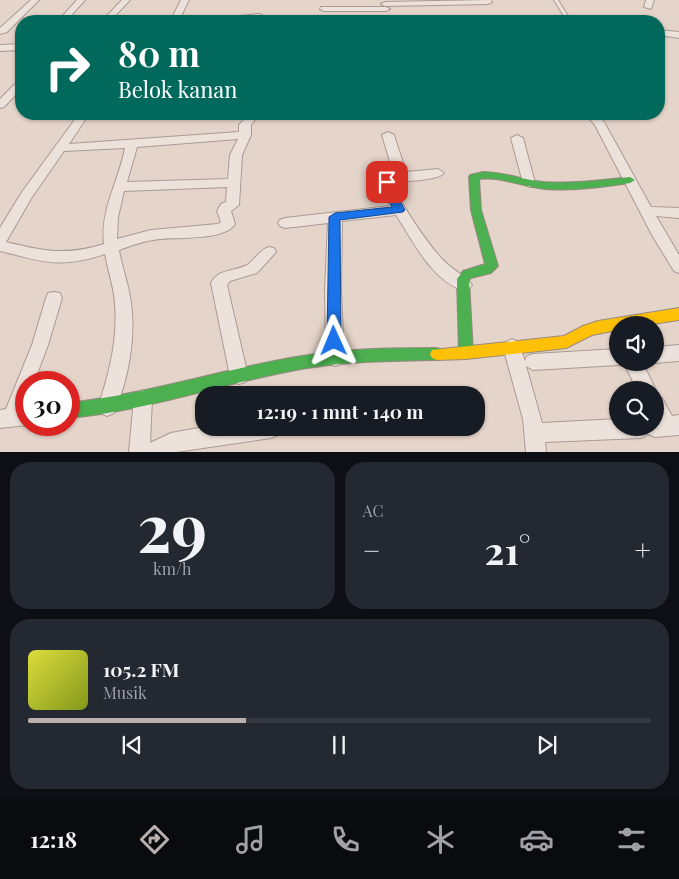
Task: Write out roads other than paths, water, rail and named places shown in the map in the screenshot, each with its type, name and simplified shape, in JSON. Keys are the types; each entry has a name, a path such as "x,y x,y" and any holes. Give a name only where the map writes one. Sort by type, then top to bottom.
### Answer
{"street":[{"path":"17,15 35,0"},
{"path":"67,15 81,0"},
{"path":"112,15 126,0"},
{"path":"178,15 185,0"},
{"path":"324,9 385,4 488,2"},
{"path":"0,31 15,17"},
{"path":"665,34 679,35"},
{"path":"0,48 15,47"},
{"path":"0,105 15,89"},
{"path":"0,240 27,195 80,120"},
{"path":"0,246 54,258 65,258 83,255 154,234 207,231 225,227 228,224 224,211 226,207 232,205 236,155 245,135 245,125 249,120"},
{"path":"596,120 600,124 659,235 679,267"},
{"path":"59,148 245,135"},
{"path":"388,135 401,177"},
{"path":"518,138 529,183"},
{"path":"107,407 122,360 123,330 123,304 111,247 110,221 132,144"},
{"path":"438,173 401,177 385,183 399,210 446,274 452,280 464,285"},
{"path":"466,353 463,279 467,274 487,270 492,266 482,238 476,209 474,177 507,178 529,183 558,185 630,180"},
{"path":"120,187 233,183"},
{"path":"286,223 399,210"},
{"path":"646,210 679,213"},
{"path":"335,217 335,358"},
{"path":"228,384 219,283 225,277 252,269 269,252"},
{"path":"13,417 40,345 54,298"},
{"path":"80,410 107,407 228,384 296,363 354,355 466,353 566,342 588,330 598,327 679,314"},
{"path":"512,347 532,420 535,442 609,432"},
{"path":"664,354 679,353"},
{"path":"533,362 609,358"},
{"path":"139,452 143,399"},
{"path":"152,452 171,443 203,436"}],"lane":[{"path":"556,0 565,15"}]}
